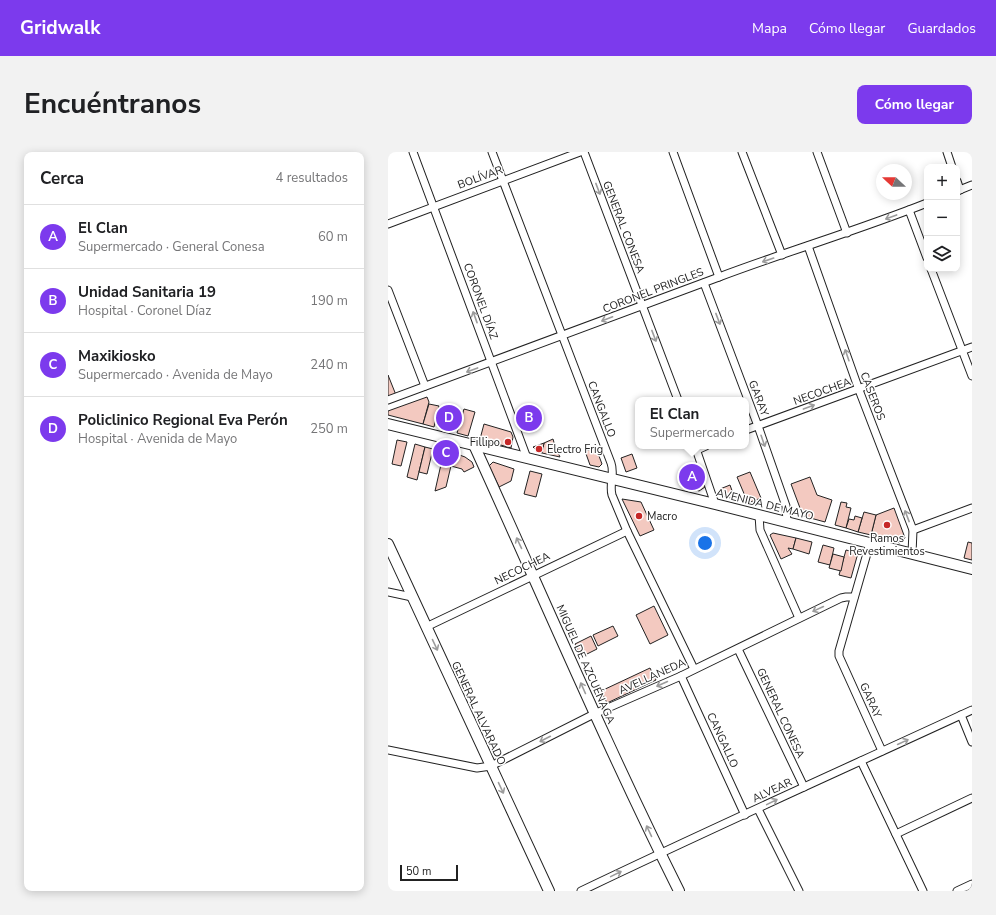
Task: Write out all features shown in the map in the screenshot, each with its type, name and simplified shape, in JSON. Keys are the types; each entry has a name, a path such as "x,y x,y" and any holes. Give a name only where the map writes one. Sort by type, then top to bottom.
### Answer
{"street":[{"name":"CORONEL DÍAZ","path":"413,152 527,458"},
{"name":"CANGALLO","path":"492,152 614,470 610,489 612,495 627,531 694,669"},
{"name":"BOLÍVAR","path":"388,224 580,152"},
{"name":"GENERAL CONESA","path":"584,152 677,397"},
{"path":"673,152 719,277"},
{"path":"742,152 782,256"},
{"path":"817,152 847,233"},
{"path":"946,152 951,164"},
{"path":"960,190 972,185"},
{"name":"CORONEL PRINGLES","path":"388,400 562,337 719,277 847,233 924,204"},
{"path":"909,210 924,250"},
{"name":"CASEROS","path":"808,246 859,390 913,530 912,554"},
{"path":"932,272 972,376"},
{"name":"GARAY","path":"704,283 747,397"},
{"path":"388,290 425,386"},
{"name":"NECOCHEA","path":"749,429 859,390 972,347"},
{"name":"GARAY","path":"749,402 786,506 787,522"},
{"name":"AVENIDA DE MAYO","path":"388,424 716,504 972,569"},
{"name":"MIGUEL DE AZCUÉNAGA","path":"474,445 594,714 679,891"},
{"path":"696,449 716,504"},
{"path":"913,530 972,508"},
{"path":"759,515 760,530 799,618"},
{"name":"NECOCHEA","path":"426,627 627,531"},
{"name":"GARAY","path":"870,543 839,646 840,656 882,751"},
{"name":"GENERAL ALVARADO","path":"388,544 549,891"},
{"path":"388,592 412,597"},
{"name":"AVELLANEDA","path":"388,750 477,768 491,766 594,714 681,676 841,598 854,597"},
{"name":"GENERAL CONESA","path":"738,648 804,787"},
{"name":"CANGALLO","path":"681,676 746,815"},
{"name":"ALVEAR","path":"580,891 972,710"},
{"path":"961,715 972,742"},
{"path":"861,761 923,891"},
{"path":"896,834 972,798"},
{"path":"758,809 799,891"},
{"path":"956,891 972,884"}],"building":[{"path":"388,375 396,395 388,398"},
{"path":"427,397 429,402 423,424 388,415 388,411"},
{"path":"429,404 439,406 434,427 423,424"},
{"path":"464,409 475,412 468,436 457,433"},
{"path":"484,424 511,432 513,437 511,448 480,439"},
{"path":"553,439 560,457 542,453 544,443"},
{"path":"397,440 407,442 401,466 392,464"},
{"name":"Electro Frig","path":"544,443 542,453 538,452 533,447"},
{"path":"415,444 425,447 417,480 407,477"},
{"path":"425,447 433,449 427,474 419,472"},
{"path":"596,448 602,464 599,467 590,465 585,451"},
{"path":"444,451 454,453 446,487 435,491"},
{"path":"454,453 465,457 472,462 474,467 464,472 462,469 451,466"},
{"path":"632,454 637,468 626,472 621,458"},
{"path":"493,462 514,469 511,481 499,487 489,466"},
{"path":"697,466 705,487 699,491 691,488 685,471"},
{"path":"530,471 542,474 536,497 524,494"},
{"path":"750,472 761,498 748,503 737,477"},
{"path":"810,477 817,495 832,500 825,522 803,516 791,484"},
{"path":"730,485 735,499 722,496 720,489"},
{"name":"Macro","path":"622,499 641,502 654,530 640,536"},
{"path":"841,502 847,503 846,507 851,508 846,528 835,525"},
{"name":"Ramos Revestimientos","path":"894,508 905,538 900,543 871,535 876,515"},
{"path":"864,512 876,515 871,535 858,532"},
{"path":"855,516 862,518 858,532 846,528 849,519 854,520"},
{"path":"773,533 796,538 793,549 788,548 792,554 781,559 770,535"},
{"path":"796,538 812,542 809,554 793,549"},
{"path":"968,542 972,543 972,560 964,558"},
{"path":"823,545 834,548 830,565 818,562"},
{"path":"846,550 858,553 851,578 839,575"},
{"path":"833,554 844,557 841,571 829,568"},
{"path":"654,606 668,635 650,644 636,615"},
{"path":"613,626 618,636 598,646 593,635"},
{"path":"591,636 597,649 581,657 575,644"},
{"path":"650,668 656,680 607,703 601,691"}],"place":[{"name":"Policlinico Regional Eva Perón","path":"449,418"},
{"name":"Unidad Sanitaria 19","path":"529,418"},
{"name":"Fillipo","path":"508,442"},
{"name":"Electro Frig","path":"539,449"},
{"name":"Maxikiosko","path":"446,453"},
{"name":"El Clan","path":"692,477"},
{"name":"Macro","path":"639,516"},
{"name":"Ramos Revestimientos","path":"887,525"}]}
